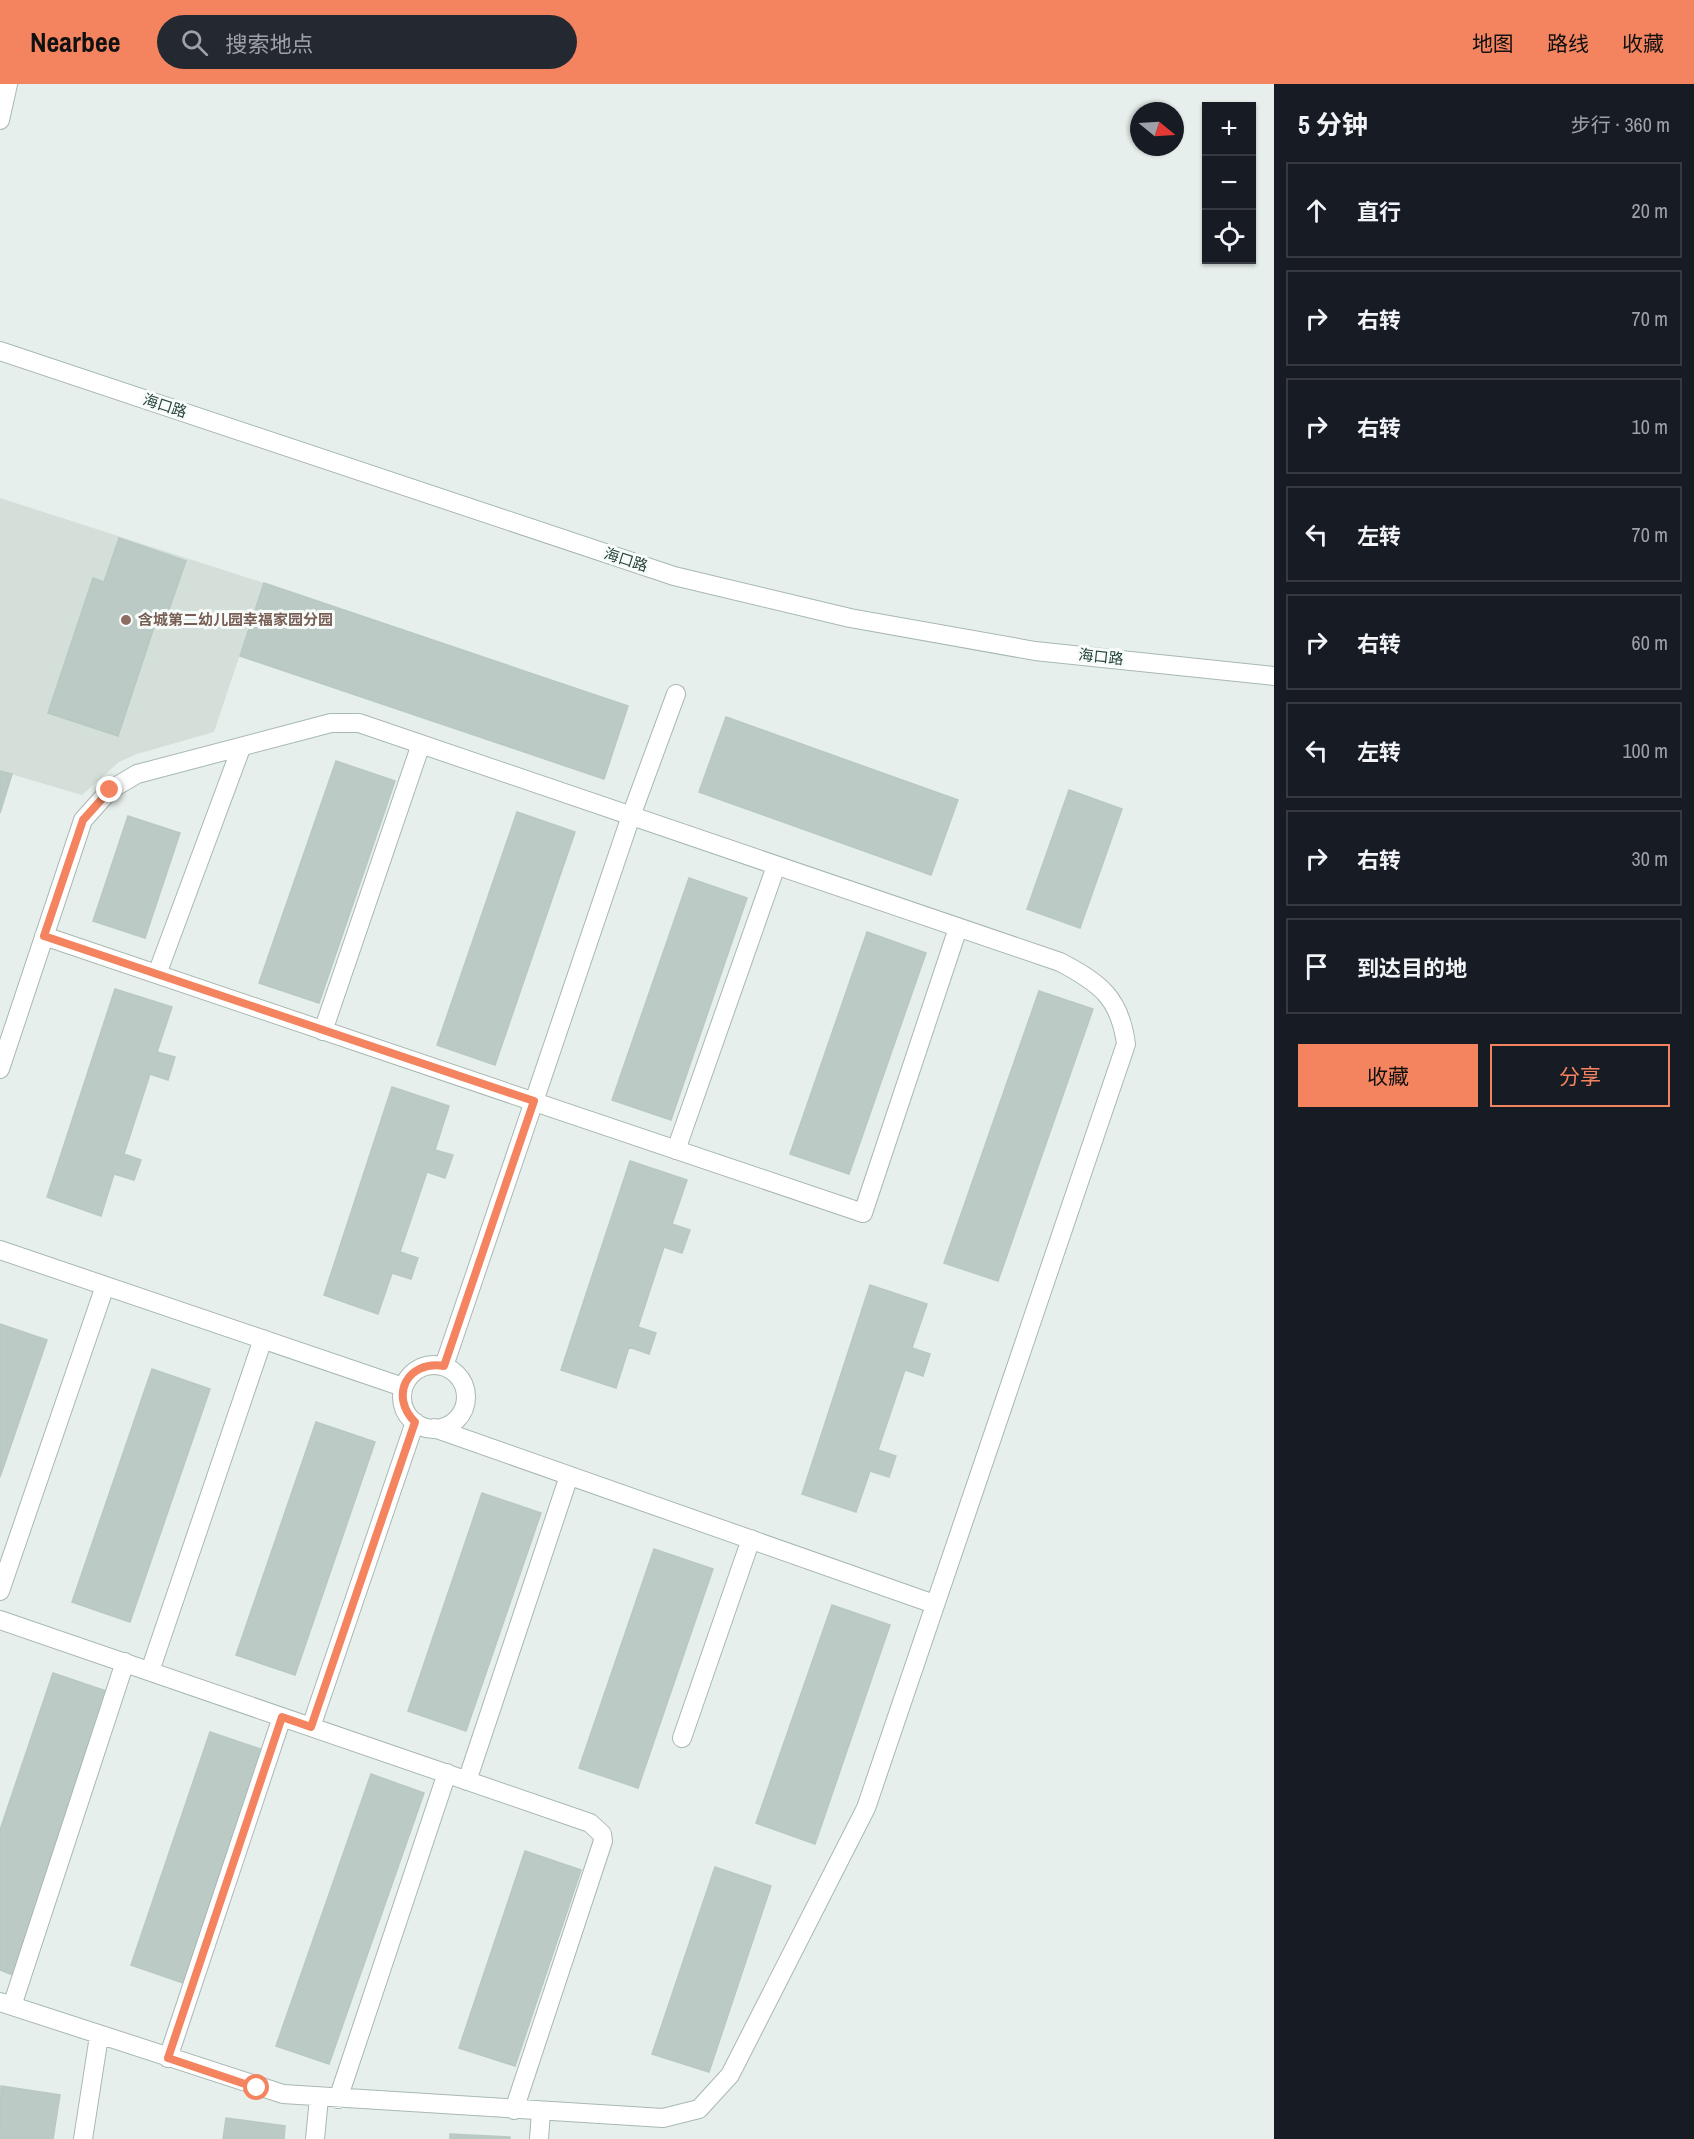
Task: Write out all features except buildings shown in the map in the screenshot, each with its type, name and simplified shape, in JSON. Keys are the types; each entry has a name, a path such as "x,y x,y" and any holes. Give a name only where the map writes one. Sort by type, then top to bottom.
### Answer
{"street":[{"path":"0,120 8,84"},
{"name":"海口路","path":"0,351 674,576 850,618 1035,651 1274,676"},
{"path":"444,1366 631,816 676,694"},
{"path":"0,1069 83,820 110,790 137,774 331,723 358,723 1060,962 1080,972 1112,1001 1123,1020 1126,1044 866,1808 730,2075 699,2109 663,2118 319,2098 257,2088 6,2004 125,1662"},
{"path":"322,1030 421,744"},
{"path":"157,974 241,747"},
{"path":"676,1150 776,866"},
{"path":"44,936 863,1213 958,928"},
{"path":"0,1250 403,1387"},
{"path":"0,1591 105,1286"},
{"path":"150,1671 263,1340"},
{"path":"434,1428 453,1422 464,1407 464,1387 460,1378 444,1366 424,1366 415,1371 403,1387 404,1407 415,1422 934,1604"},
{"path":"311,1727 415,1422"},
{"path":"467,1780 569,1476"},
{"path":"682,1738 751,1539"},
{"path":"0,1620 590,1823 602,1834 603,1841 514,2110"},
{"path":"168,2058 282,1717"},
{"path":"338,2099 447,1773"},
{"path":"83,2139 99,2036"},
{"path":"315,2139 319,2098"},
{"path":"540,2139 541,2112"}],"shaded area":[{"name":"含城第二幼儿园幸福家园分园","path":"0,498 264,583 214,732 137,754 119,762 82,795 0,771"}],"place":[{"name":"含城第二幼儿园幸福家园分园","path":"126,620"}],"route":[{"path":"110,790 83,820 44,936 534,1101 444,1366 424,1366 408,1378 403,1387 404,1407 415,1422 311,1727 282,1717 168,2058 257,2088"}]}
